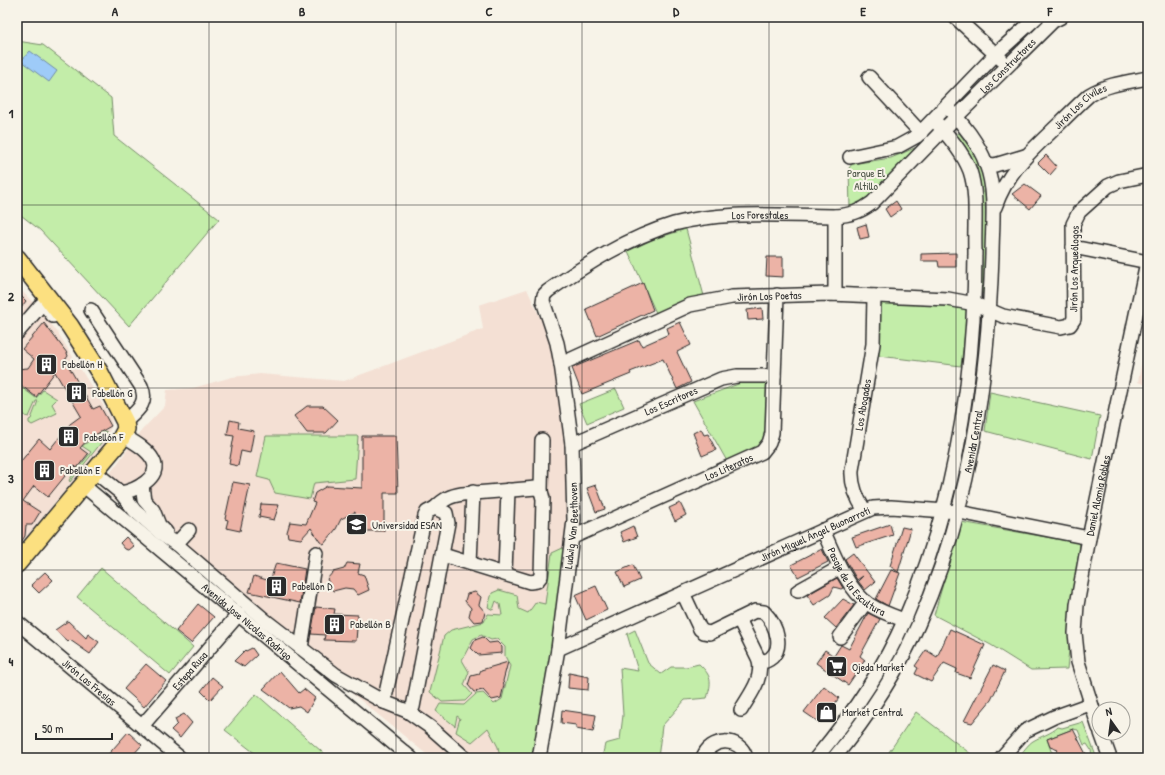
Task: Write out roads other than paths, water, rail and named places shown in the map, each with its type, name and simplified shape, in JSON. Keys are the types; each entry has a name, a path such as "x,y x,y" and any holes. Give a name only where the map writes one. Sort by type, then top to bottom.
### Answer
{"main road":[{"path":"17,564 84,486 125,429 100,373 74,332 20,265"}],"street":[{"path":"955,17 1007,65"},
{"path":"850,157 897,147 938,125 947,107 996,54 1037,17"},
{"name":"Los Constructores","path":"956,116 1053,21 1061,17"},
{"path":"869,77 886,98 921,133"},
{"name":"Jirón Los Civiles","path":"993,216 999,195 1011,174 1024,156 1089,95 1099,89 1117,83 1148,78"},
{"name":"Avenida Central","path":"834,758 878,699 904,654 930,598 959,512 975,431 990,310 993,216 992,190 986,164 956,116 947,107"},
{"name":"Los Forestales","path":"544,295 548,290 590,262 647,234 674,224 725,216 835,216 857,213 872,203 938,125 956,116"},
{"name":"Avenida Central","path":"816,758 835,735 865,692 891,650 915,595 942,512 960,429 969,367 975,304 972,182 966,162 938,125"},
{"name":"Jirón Los Civiles","path":"986,164 995,166 1024,156"},
{"name":"Jirón Los Arqueólogos","path":"990,310 1002,316 1061,327 1070,325 1074,319 1073,224 1079,212 1108,186 1119,181 1148,175"},
{"path":"835,216 835,294"},
{"path":"1073,247 1147,262"},
{"name":"Daniel Alomia Robles","path":"1090,704 1078,662 1075,633 1077,605 1089,538 1147,262"},
{"name":"Jirón Los Poetas","path":"561,364 690,305 732,297 835,294 948,299 975,304 990,310"},
{"name":"Ludwig Van Beethoven","path":"539,758 558,649 574,520 572,444 561,364 557,343 544,308 544,295"},
{"name":"Los Literatos","path":"573,537 762,452 769,443 772,433 777,295"},
{"name":"Los Abogados","path":"866,511 861,504 852,484 852,470 873,344 874,296"},
{"path":"17,333 38,307 43,304 61,327 74,332"},
{"path":"91,310 145,394 141,406 125,429 155,464 155,470 142,485 132,491 121,493"},
{"name":"Los Escritores","path":"572,444 721,379 737,376 774,376"},
{"path":"443,555 530,582 537,581 541,576 543,500 541,491 542,440"},
{"path":"94,472 121,493 135,511 164,536 176,544"},
{"path":"142,485 144,500 153,510 160,527 176,544 266,621 336,675 384,702 407,711 430,728 465,758"},
{"name":"Avenida Jose Nicolas Rodrigo","path":"84,486 411,758"},
{"path":"384,702 427,512 452,495 473,492 536,488 541,491"},
{"path":"505,573 508,490"},
{"path":"470,563 473,492"},
{"name":"Jirón Miguel Ángel Buonarroti","path":"558,649 866,511 885,507 959,512 1089,538"},
{"path":"407,711 413,707 443,555 448,518 442,510 435,508"},
{"path":"176,544 188,530"},
{"name":"Pasaje de la Escultura","path":"823,530 839,568 866,602 904,620"},
{"path":"302,648 316,553"},
{"path":"798,591 839,568"},
{"path":"682,593 700,629 704,632 710,633 755,611 764,612 777,633 778,645 773,655 766,661 759,660"},
{"path":"840,637 866,602"},
{"name":"Estepa Rusa","path":"142,726 238,615"},
{"path":"739,619 759,660 759,679 741,710"},
{"name":"Jirón Las Fresias","path":"17,622 180,758"},
{"path":"1001,758 1025,731 1054,717 1090,704"},
{"path":"1103,741 1106,755"},
{"path":"703,758 708,748 714,744 728,742 741,748 746,758"}],"water":[{"path":"30,51 57,71 49,82 21,61"}],"place":[{"name":"Pabellón H","path":"47,364"},
{"name":"Pabellón G","path":"76,393"},
{"name":"Pabellón F","path":"68,437"},
{"name":"Pabellón E","path":"44,470"},
{"name":"Universidad ESAN","path":"357,525"},
{"name":"Pabellón D","path":"277,586"},
{"name":"Pabellón B","path":"334,624"},
{"name":"Ojeda Market","path":"836,667"},
{"name":"Market Central","path":"827,712"}],"park label":[{"name":"Parque El Altillo","path":"866,179"}]}
